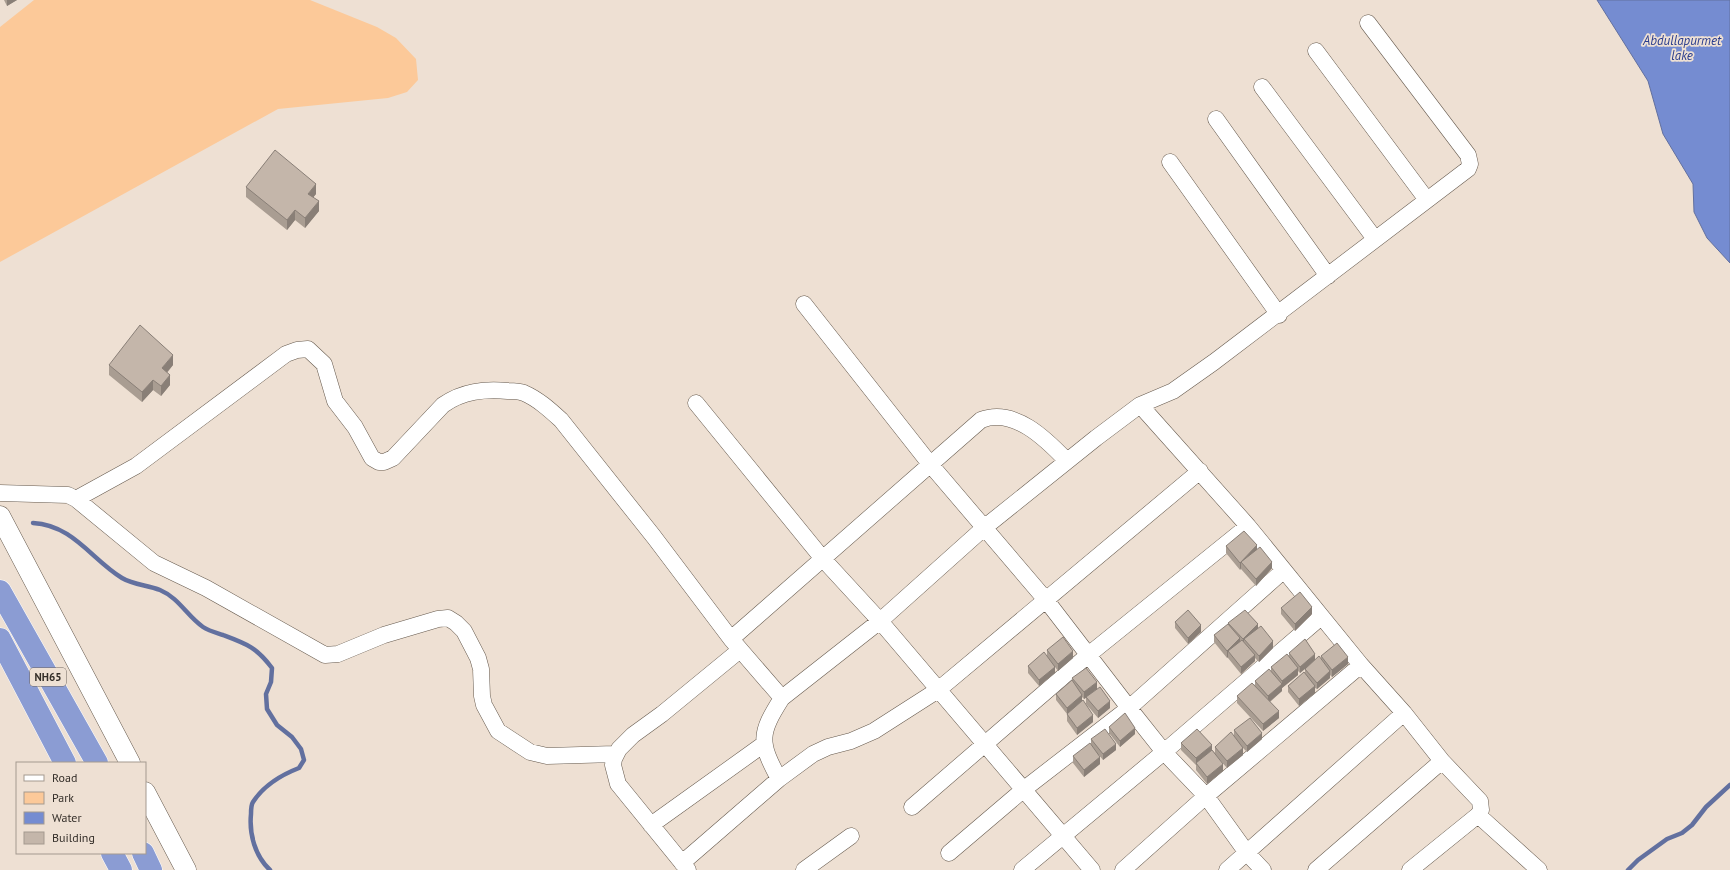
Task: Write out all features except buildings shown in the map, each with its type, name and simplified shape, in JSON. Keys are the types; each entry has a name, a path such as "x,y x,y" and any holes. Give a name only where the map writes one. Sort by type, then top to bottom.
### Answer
{"highway":[{"name":"NH65","path":"0,591 96,762"},
{"name":"NH65","path":"0,639 64,762"},
{"path":"113,854 121,870"},
{"path":"143,854 151,870"}],"street":[{"path":"779,779 770,763 764,744 765,729 782,698 880,621 985,527 1067,461 1140,405 1173,391 1279,315 1375,239 1463,175 1468,169 1470,159 1368,23"},
{"path":"1316,51 1427,200"},
{"path":"1262,87 1375,239"},
{"path":"1216,119 1328,276"},
{"path":"1170,162 1279,315"},
{"path":"804,304 930,464 1046,600 1087,656 1164,752 1206,796 1247,853 1262,870"},
{"path":"76,499 136,466 286,354 297,350 308,349 324,364 338,406 355,427 372,458 378,462 384,462 393,458 443,405 464,393 490,390 522,392 543,404 562,420 654,537 735,644 782,698"},
{"path":"696,403 823,559 880,621 983,744 1064,835 1092,870"},
{"path":"1140,405 1248,526 1283,571 1361,665 1404,713 1442,761 1480,802 1481,810 1478,815 1410,870"},
{"path":"1067,461 1035,431 1000,416 981,420 823,559 667,710 633,735 615,754 613,765 618,784 685,866 779,779 813,754 828,747 851,741 874,731 938,690 1200,471"},
{"path":"0,493 68,494 154,563 212,591 325,654 338,654 384,635 448,618 464,631 478,658 481,669 482,696 484,705 498,731 530,752 547,756 615,754"},
{"path":"0,516 129,762"},
{"path":"912,807 983,744 1087,656 1248,526"},
{"path":"949,853 1023,790 1129,708 1283,571"},
{"path":"1022,870 1164,752 1321,617"},
{"path":"1123,870 1206,796 1361,665"},
{"path":"1227,870 1404,713"},
{"path":"651,825 764,744"},
{"path":"1316,870 1442,761"},
{"path":"146,794 186,870"},
{"path":"1478,815 1539,870"},
{"path":"804,870 851,836"}],"green space":[{"path":"34,0 310,0 377,27 396,38 416,59 418,80 407,92 388,98 278,109 0,262 0,27"}],"water":[{"name":"Abdullapurmet lake","path":"1597,0 1730,0 1730,263 1707,238 1694,212 1693,184 1663,134 1648,81"}],"waterway":[{"path":"33,523 47,525 60,530 81,544 111,571 122,578 167,593 178,602 197,623 210,631 239,641 250,647 261,655 272,668 271,682 266,694 267,709 277,725 292,737 301,749 304,760 299,768 279,777 262,790 252,805 252,837 260,858 270,870"},
{"path":"1628,870 1638,860 1667,839 1682,833 1692,825 1706,807 1730,785"}]}
